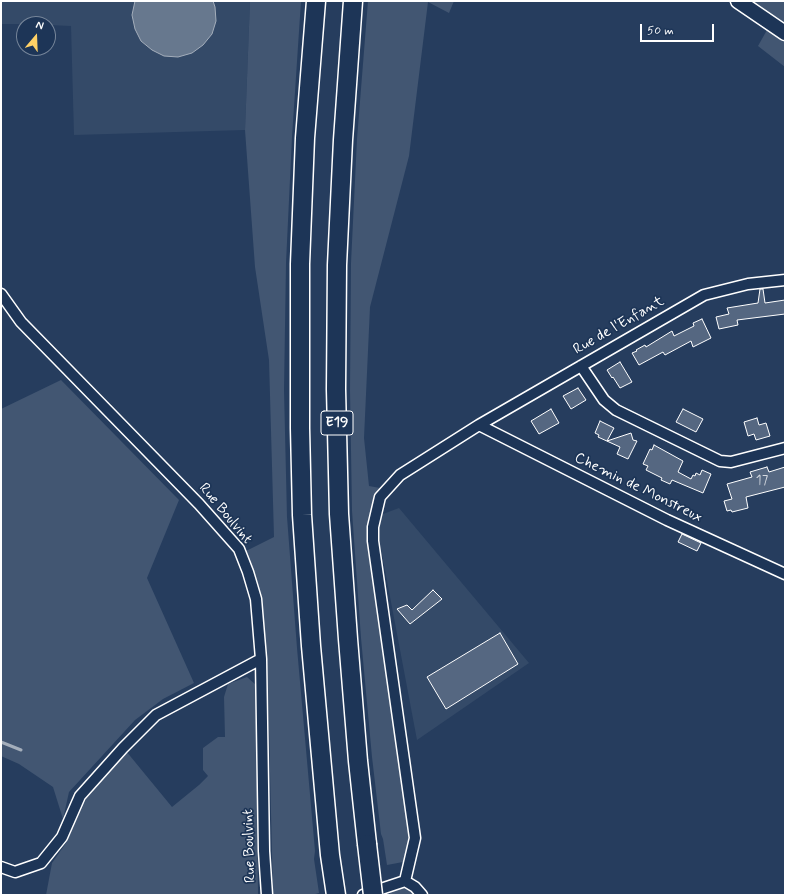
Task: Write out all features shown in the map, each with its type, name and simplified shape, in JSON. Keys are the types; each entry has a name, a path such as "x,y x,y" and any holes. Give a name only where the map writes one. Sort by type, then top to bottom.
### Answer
{"highway":[{"name":"E19","path":"316,1 305,138 300,264 300,428 302,515 310,646 330,855 336,895"},
{"name":"E19","path":"353,1 342,148 337,265 336,389 339,514 348,639 358,760 373,895"}],"main road":[{"path":"738,1 785,33"}],"street":[{"name":"Rue de l'Enfant","path":"405,882 416,838 373,541 373,527 380,497 400,475 478,426 704,295 748,284 785,280"},
{"name":"Rue Boulvint","path":"1,294 21,322 199,504 239,549 256,599 261,659 264,851 267,895"},
{"path":"581,366 604,400 616,410 720,461 731,462 785,448"},
{"name":"Chemin de Monstreux","path":"478,426 667,520 785,574"},
{"path":"1,867 15,872 41,863 62,837 80,796 123,748 156,715 261,659"},
{"path":"363,895 405,882 415,887 422,895"}],"shaded area":[{"path":"1,1 250,1 245,130 74,135 71,26 56,25 56,16 16,16 16,24 1,24"},
{"path":"135,1 213,1 216,21 212,34 203,45 192,53 178,57 164,56 152,50 141,41 135,29 132,15"},
{"path":"250,1 301,1 292,137 286,263 284,390 287,517 315,851 314,859 319,893 312,895 273,895 268,689 258,584 246,551 274,537 269,360 255,267 245,130"},
{"path":"368,1 454,1 449,13 428,2 409,156 370,307 364,438 369,486 380,488 369,522 370,548 410,819 410,842 403,862 387,865 381,834 372,757 361,638 352,511 350,390 351,263 357,139"},
{"path":"744,1 785,1 785,25"},
{"path":"767,30 785,37 785,67 758,46"},
{"path":"61,380 179,500 147,578 194,683 163,699 135,720 69,792 63,819 53,787 19,764 1,756 1,409"},
{"path":"399,508 529,663 417,740 375,517"},
{"path":"247,677 256,685 258,895 46,895 52,863 66,843 86,799 126,751 172,807 208,776 203,770 203,748 218,737 225,737 224,697 228,684"},
{"path":"397,887 408,887 419,895 390,895 390,892"}],"building":[{"path":"760,289 763,289 765,303 785,300 785,314 737,320 738,325 719,329 716,317 729,314 727,308 758,303"},
{"path":"702,319 711,338 693,347 691,341 665,355 663,352 639,365 632,353 637,351 636,350 645,345 646,347 672,331 674,336 694,326 693,323"},
{"path":"620,362 632,382 620,388 607,370"},
{"path":"578,388 586,400 571,409 563,396"},
{"path":"551,409 559,423 539,434 531,421"},
{"path":"683,409 703,419 696,432 676,422"},
{"path":"757,418 759,425 766,423 770,436 756,440 754,434 748,436 744,422"},
{"path":"600,421 614,428 607,441 631,433 633,440 637,441 628,459 617,454 620,447 598,437 599,435 595,433"},
{"path":"654,445 683,461 678,472 691,479 696,473 700,475 702,470 711,474 703,493 672,480 670,484 646,470 648,466 643,464 650,449 652,450"},
{"path":"767,467 769,472 785,467 785,487 746,497 748,508 732,512 731,510 727,511 724,501 732,499 727,484 752,477 750,472"},
{"path":"682,534 701,543 697,551 678,542"},
{"path":"433,590 442,599 410,624 397,609 407,605 412,610"},
{"path":"500,633 518,664 446,709 427,677"}],"waterway":[{"path":"1,742 21,750"}]}
